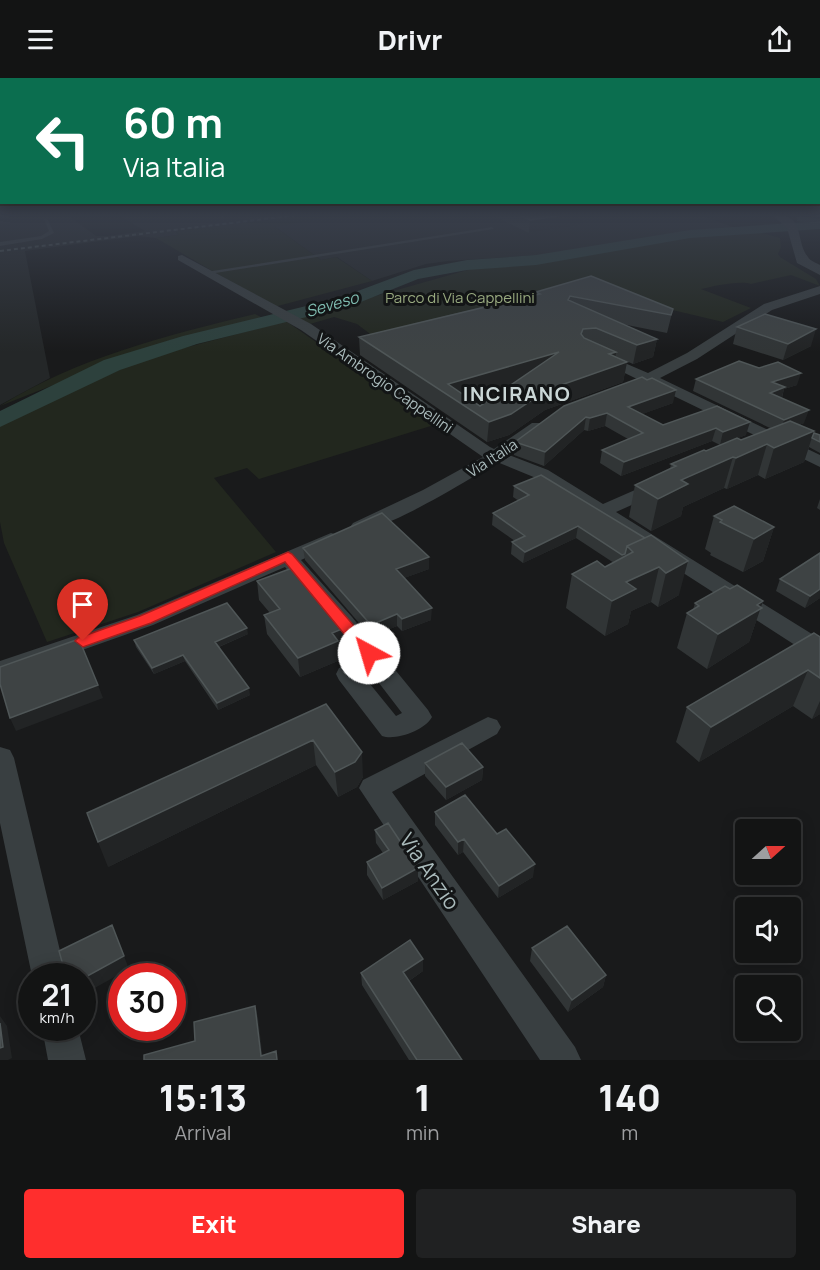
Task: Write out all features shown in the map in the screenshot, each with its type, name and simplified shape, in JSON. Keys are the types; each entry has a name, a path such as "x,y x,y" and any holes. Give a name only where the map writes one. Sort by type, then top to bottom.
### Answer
{"street":[{"name":"Via Ambrogio Cappellini","path":"185,260 287,316 446,426 494,455 542,474 820,650"},
{"path":"803,260 820,269"},
{"path":"605,396 649,379 709,346 768,308 820,290"},
{"path":"756,314 777,321"},
{"path":"587,351 820,462"},
{"name":"Via Italia","path":"0,670 145,620 380,518 457,481 494,455 510,447 552,415"},
{"path":"755,446 773,439"},
{"path":"603,511 672,481"},
{"path":"288,556 419,717 391,729 348,674"},
{"name":"Via Anzio","path":"488,727 373,789 562,1060"},
{"path":"0,758 46,963"},
{"path":"63,1041 68,1060"}],"lane":[{"path":"208,272 287,260"}],"shaded area":[{"path":"0,260 27,260 50,378 0,405"},
{"path":"341,260 466,260 426,264 372,281"}],"green space":[{"path":"193,260 340,260 372,281 274,307"},
{"name":"Parco di Via Cappellini","path":"562,260 785,260 816,279 820,286 791,275 751,284 734,283 701,289 751,308 723,322 588,290 382,343 357,324 334,317 310,324 298,318 471,269"},
{"path":"255,314 263,318 150,347 0,406 29,389 91,361 189,330"},
{"path":"286,321 434,425 259,479 247,468 214,478 276,552 138,612 47,642 4,543 0,522 0,423 126,367 165,353"}],"building":[{"path":"591,276 673,309 671,315 570,296 568,300 657,339 637,345 596,328 583,329 581,334 584,338 616,352 609,354 627,362 547,390 511,414 489,422 359,337 540,294 536,292","holes":["559,352 480,406 448,384"]},
{"path":"765,314 816,329 788,344 737,327"},
{"path":"739,361 759,368 778,362 801,373 772,382 785,387 770,393 809,410 784,420 696,379"},
{"path":"642,377 647,380 652,378 676,390 628,407 663,425 717,406 750,422 723,432 716,428 624,462 602,450 643,433 607,413 586,417 545,452 515,442 564,406"},
{"path":"790,421 814,431 774,448 767,444 736,458 733,457 681,480 688,484 658,499 635,485 676,466 671,464 704,450 737,438 741,440"},
{"path":"814,433 820,435 820,442 812,438"},
{"path":"541,475 645,538 627,546 625,554 622,555 578,526 525,552 512,542 525,536 493,513 529,495 514,486"},
{"path":"734,506 774,527 754,539 720,522 722,520 714,516"},
{"path":"382,513 429,557 396,569 432,608 402,619 397,614 371,625 303,548"},
{"path":"651,535 688,561 666,573 659,567 626,582 636,589 612,601 572,574 597,561 605,567 633,552 627,546"},
{"path":"820,553 820,589 810,596 780,579"},
{"path":"295,567 347,627 332,633 338,641 298,658 264,615 280,609 257,581"},
{"path":"737,585 763,601 757,605 762,608 718,634 687,613 699,606 695,603 725,586 730,589"},
{"path":"227,603 247,628 215,642 249,688 217,703 183,655 152,668 134,640"},
{"path":"814,633 820,637 820,678 808,670 711,727 687,707"},
{"path":"79,639 98,685 10,718 0,684 0,667"},
{"path":"326,704 362,752 355,762 335,772 313,740 98,842 87,813"},
{"path":"462,743 483,767 446,787 425,763"},
{"path":"465,795 497,834 506,829 535,864 499,886 464,839 458,842 435,812"},
{"path":"388,823 418,868 382,888 367,862 389,850 375,830"},
{"path":"112,925 124,956 96,971 96,963 62,963 59,951"},
{"path":"567,926 606,975 572,1000 532,948"},
{"path":"410,940 423,959 403,972 462,1060 417,1060 361,973"},
{"path":"255,1006 261,1056 276,1051 277,1060 144,1060 144,1055 195,1041 194,1022"},
{"path":"0,1023 3,1047 0,1048"}],"waterway":[{"name":"Seveso","path":"0,420 112,365 190,340 345,302 414,275 467,265 537,260"}],"district":[{"name":"INCIRANO","path":"517,393"}],"route":[{"path":"83,641 145,620 288,556 369,653"}]}
